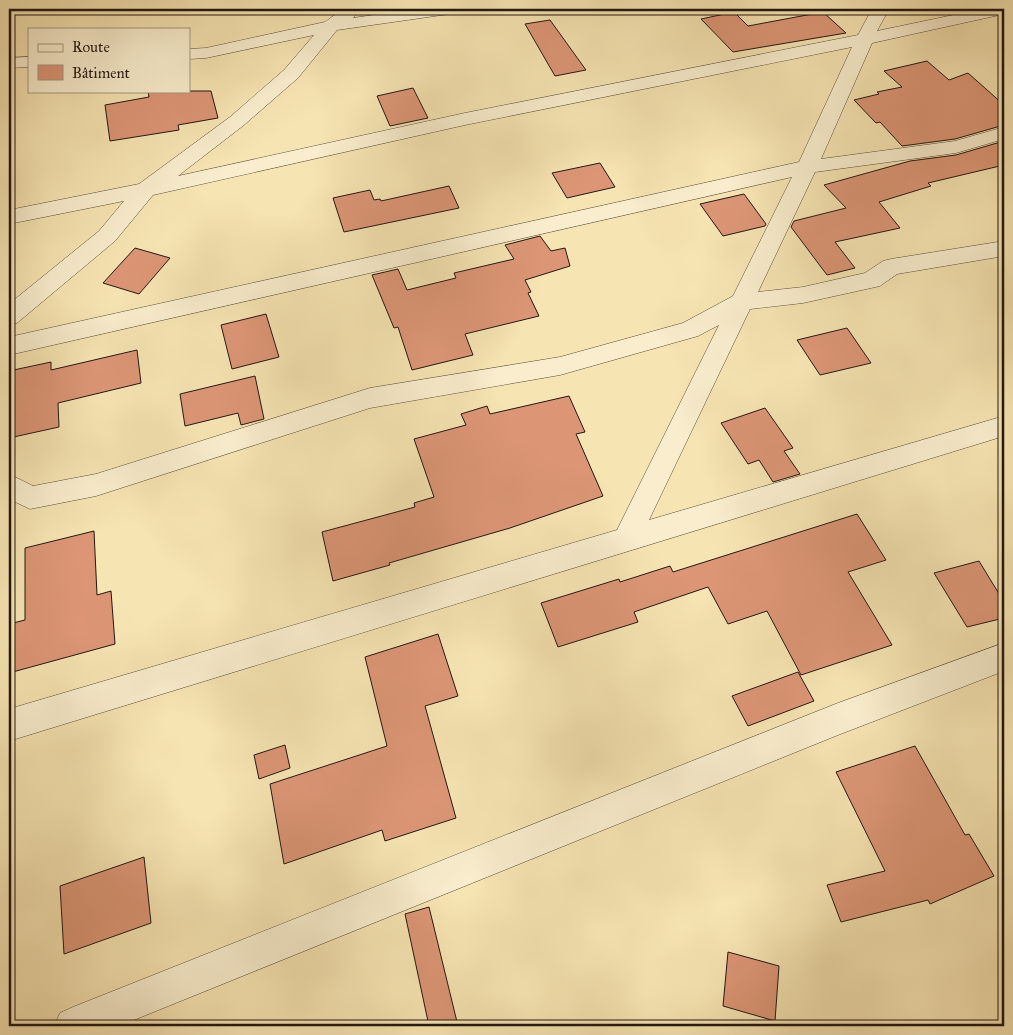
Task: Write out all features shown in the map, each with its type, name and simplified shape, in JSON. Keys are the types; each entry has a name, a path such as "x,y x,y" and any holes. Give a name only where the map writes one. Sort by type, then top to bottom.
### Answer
{"street":[{"path":"9,317 107,236 144,191 237,121 291,74 331,26 353,9"},
{"path":"190,54 206,53 331,26 449,9"},
{"path":"627,538 807,167 864,40 880,9"},
{"path":"9,217 144,191 387,135 864,40 1004,9"},
{"path":"9,63 28,62"},
{"path":"9,346 807,167 956,147 1004,132"},
{"path":"9,485 30,498 96,485 370,398 560,366 690,330 740,302 803,295 872,280 891,267 1004,249"},
{"path":"9,725 1004,426"},
{"path":"73,1026 838,719 1004,657"}],"building":[{"path":"734,12 748,26 823,12 846,33 733,52 701,19"},
{"path":"550,20 586,70 555,76 525,24"},
{"path":"927,61 949,80 968,73 1004,105 1004,125 955,139 902,146 880,122 876,123 854,100 879,94 877,92 902,87 884,71"},
{"path":"413,88 428,118 390,126 377,96"},
{"path":"211,91 218,118 178,125 179,130 110,141 105,105 149,97 148,92"},
{"path":"1004,141 1004,165 928,183 931,186 879,202 900,228 835,242 855,268 827,275 791,227 794,221 846,208 824,185 910,161 956,155"},
{"path":"600,163 615,187 567,198 552,173"},
{"path":"449,186 459,208 344,232 333,198 370,190 374,200 380,199 381,201"},
{"path":"744,194 766,224 765,226 723,236 700,204"},
{"path":"540,236 551,251 565,248 570,266 525,280 531,292 528,293 539,316 465,334 473,355 412,370 398,327 394,328 372,275 398,269 407,290 456,278 454,273 514,259 505,245"},
{"path":"135,248 170,258 139,294 103,283"},
{"path":"266,314 279,357 232,369 221,325"},
{"path":"847,328 871,363 820,375 797,340"},
{"path":"137,350 141,383 58,403 59,427 9,438 9,371 51,362 51,370"},
{"path":"255,376 264,419 241,425 238,413 185,426 180,394"},
{"path":"569,396 585,432 576,434 603,496 510,528 333,581 322,532 415,507 414,503 434,497 414,439 466,425 461,414 487,406 490,414"},
{"path":"765,408 793,448 784,451 800,474 773,482 759,460 748,464 721,423"},
{"path":"857,514 886,560 848,572 892,645 801,675 767,611 728,624 708,587 634,612 638,622 558,647 541,603 619,579 620,582 670,566 673,572"},
{"path":"94,531 97,595 111,591 115,644 9,673 9,624 25,620 25,548"},
{"path":"979,561 1004,602 1004,618 967,627 934,573"},
{"path":"438,634 458,696 425,706 456,818 385,841 382,830 284,864 270,784 387,746 365,657"},
{"path":"798,672 814,701 748,726 732,696"},
{"path":"285,745 290,768 259,779 254,755"},
{"path":"915,746 965,835 969,834 994,876 930,904 928,900 841,922 827,885 885,871 836,772"},
{"path":"144,857 151,923 64,954 60,886"},
{"path":"429,907 458,1026 429,1026 405,914"},
{"path":"728,952 779,966 775,1021 723,1006"}]}
